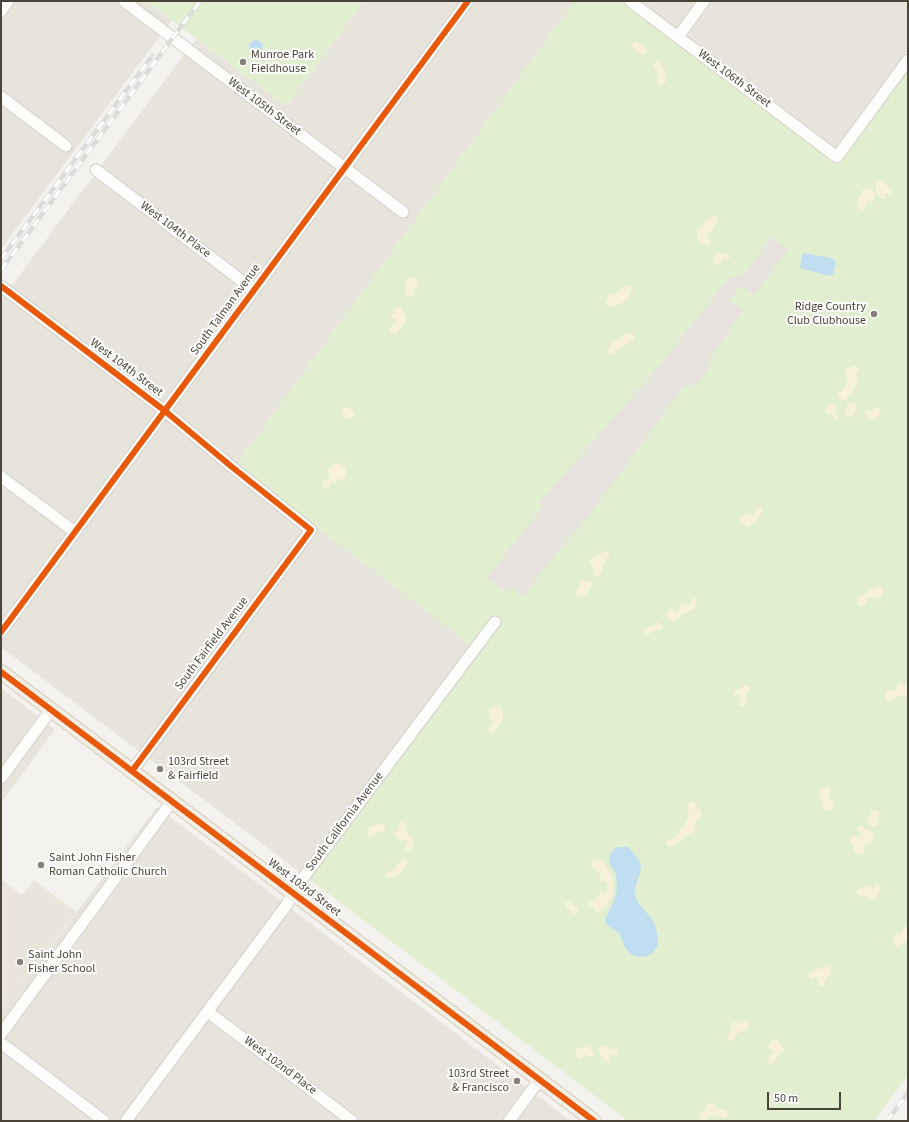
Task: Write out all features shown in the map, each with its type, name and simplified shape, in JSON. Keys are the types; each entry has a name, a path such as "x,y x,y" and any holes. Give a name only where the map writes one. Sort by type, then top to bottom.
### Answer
{"main road":[{"name":"West 103rd Street","path":"1,672 594,1121"}],"street":[{"path":"1,10 8,1"},
{"name":"West 105th Street","path":"124,1 403,212"},
{"name":"South Talman Avenue","path":"1,632 468,1"},
{"name":"West 106th Street","path":"630,1 837,157 908,60"},
{"path":"678,37 704,1"},
{"path":"1,97 66,146"},
{"name":"West 104th Place","path":"96,170 254,290"},
{"name":"West 104th Street","path":"1,286 165,411 311,530"},
{"path":"1,476 75,532"},
{"name":"South Fairfield Avenue","path":"132,771 311,530"},
{"name":"South California Avenue","path":"126,1121 285,907 303,878 495,622"},
{"path":"1,778 51,710"},
{"path":"1,1034 172,801"},
{"name":"West 102nd Place","path":"208,1012 352,1121"},
{"path":"1,1043 104,1121"},
{"path":"509,1121 540,1079"}],"shaded area":[{"path":"1,1 146,1 172,20 1,249"},
{"path":"364,1 575,1 236,465 479,651 309,879 1,647 1,300 196,39 286,106"},
{"path":"625,1 908,1 908,67 837,161"},
{"path":"772,237 788,249 754,295 741,285 729,300 743,310 731,330 708,361 712,364 697,384 684,386 588,517 560,549 523,596 511,587 507,593 487,578 543,506 539,503 660,365 724,284 728,280 746,272"},
{"path":"1,688 55,729 1,803"},
{"path":"157,807 571,1121 1,1121 1,1011"},
{"name":"Saint John Fisher School","path":"1,879 22,895 34,880 76,912 1,1011"}],"green space":[{"path":"146,1 364,1 286,106"},
{"path":"575,1 625,1 837,161 908,67 908,1075 874,1121 628,1121 309,879 478,651 236,465"}],"sand":[{"path":"638,42 646,49 645,55 641,55 633,49 632,44"},
{"path":"657,61 664,69 666,81 662,85 658,83 658,72 653,67 653,64"},
{"path":"879,181 883,182 892,191 892,194 890,195 887,193 885,194 886,198 884,199 880,198 876,191 876,184"},
{"path":"870,188 874,193 874,200 872,202 867,201 866,208 862,210 856,205 857,201 862,190"},
{"path":"713,216 718,219 714,228 707,235 711,241 707,245 700,243 697,240 697,232 706,220"},
{"path":"718,253 729,254 730,258 723,260 721,264 716,265 713,260"},
{"path":"413,276 417,278 417,287 414,292 414,296 408,297 404,294 407,288 405,282"},
{"path":"626,286 633,290 626,301 608,307 606,304 609,295 612,293 617,294 620,289"},
{"path":"397,307 400,307 407,319 396,334 392,334 389,332 390,327 396,322 396,320 395,318 391,319 391,317"},
{"path":"628,333 632,333 634,336 632,341 625,344 622,348 613,353 608,353 608,348 614,341"},
{"path":"857,366 859,368 859,372 855,377 858,382 853,392 848,395 846,400 842,400 837,397 837,393 843,390 847,384 846,369"},
{"path":"852,402 855,403 857,408 852,416 847,417 844,411 847,408 847,404"},
{"path":"831,403 836,406 836,412 839,417 837,420 825,412"},
{"path":"344,407 351,409 354,413 354,417 351,419 345,419 342,411"},
{"path":"877,407 880,408 881,413 877,418 870,421 866,412 868,410 872,411"},
{"path":"335,463 345,468 346,476 335,483 331,483 329,489 326,489 322,485 323,481 330,477 327,470"},
{"path":"757,507 762,508 762,513 749,527 740,522 740,517 747,512 753,516"},
{"path":"605,551 610,554 603,565 603,569 598,576 595,577 593,575 593,565 590,563 590,559"},
{"path":"581,581 591,582 592,585 585,595 579,596 576,593 580,587 579,584"},
{"path":"879,585 883,590 879,598 876,599 870,597 867,599 865,606 861,607 858,605 857,600 859,597"},
{"path":"692,598 695,598 697,601 695,609 681,615 673,622 668,619 666,615 669,610 672,609 674,612 677,611 681,603 687,605 690,603"},
{"path":"656,622 662,625 661,630 653,631 648,635 644,634 643,631 645,628 651,627"},
{"path":"899,683 905,686 908,684 908,694 904,697 899,696 889,701 887,700 885,695 886,692 890,690 897,691 897,686"},
{"path":"744,685 750,688 746,694 747,703 744,706 741,706 738,704 740,696 734,696 733,693 735,690 742,688"},
{"path":"500,706 503,712 503,720 494,732 490,733 488,729 493,722 490,718 488,710 493,707"},
{"path":"828,787 831,791 828,796 834,803 831,810 826,811 819,796 819,788"},
{"path":"692,801 703,812 701,817 696,821 695,830 672,846 668,847 666,841 674,838 682,829 689,812 687,807"},
{"path":"872,810 876,810 880,813 877,827 870,826 867,821"},
{"path":"403,822 408,833 414,840 411,851 407,851 404,848 407,840 401,841 395,834 399,828 399,823"},
{"path":"378,824 385,826 385,830 377,832 371,837 368,836 367,831 370,827"},
{"path":"858,826 861,826 875,834 869,844 863,845 865,851 860,855 855,853 849,839 853,836 859,837 861,835 861,833 856,830"},
{"path":"403,858 407,859 409,862 402,872 395,877 387,877 387,873 395,869 397,864"},
{"path":"597,859 604,862 612,876 613,885 611,899 598,913 595,912 589,903 590,901 595,901 597,899 600,891 605,892 607,890 607,883 602,881 597,870 592,866 591,863"},
{"path":"877,884 881,890 874,900 870,900 867,895 862,897 856,892 865,886 868,885 873,888"},
{"path":"568,901 578,907 578,912 575,914 572,913 570,909 568,910 564,904"},
{"path":"904,926 908,927 908,941 896,946 894,943 894,937 896,934 901,933"},
{"path":"828,966 832,972 827,977 824,985 821,987 818,984 819,979 811,979 809,973"},
{"path":"745,1021 749,1024 747,1030 739,1031 733,1041 728,1039 732,1024 734,1022 740,1024"},
{"path":"774,1039 778,1040 785,1050 772,1064 768,1063 767,1061 768,1057 773,1052 769,1049 768,1045"},
{"path":"588,1046 594,1055 591,1057 586,1055 582,1059 579,1059 575,1050"},
{"path":"602,1046 616,1049 619,1051 618,1054 616,1057 610,1055 610,1061 606,1062 599,1052 599,1049"},
{"path":"711,1102 717,1109 725,1109 728,1113 727,1116 724,1118 714,1115 705,1121 699,1119 699,1114 705,1110 706,1105"}],"water":[{"path":"253,40 259,40 263,44 263,50 259,54 253,54 249,50 249,44"},
{"path":"805,253 834,259 836,262 833,274 831,276 802,269 800,267 802,255"},
{"path":"618,847 628,847 638,858 641,865 635,888 635,895 637,901 654,922 657,932 657,947 650,955 644,957 634,956 629,952 624,946 620,934 607,925 605,920 613,903 617,889 616,874 609,863 609,858 614,849"}],"railway":[{"path":"1,270 200,1"},
{"path":"1,259 152,56"},
{"path":"887,1121 908,1093"}],"cycle path":[{"path":"1,632 468,1"},
{"path":"1,286 165,411 311,530 132,771"},
{"path":"1,672 594,1121"}],"place":[{"name":"Munroe Park Fieldhouse","path":"243,62"},
{"name":"Ridge Country Club Clubhouse","path":"874,314"},
{"name":"103rd Street & Fairfield","path":"160,769"},
{"name":"Saint John Fisher Roman Catholic Church","path":"41,865"},
{"name":"Saint John Fisher School","path":"20,962"},
{"name":"103rd Street & Francisco","path":"517,1081"}]}
